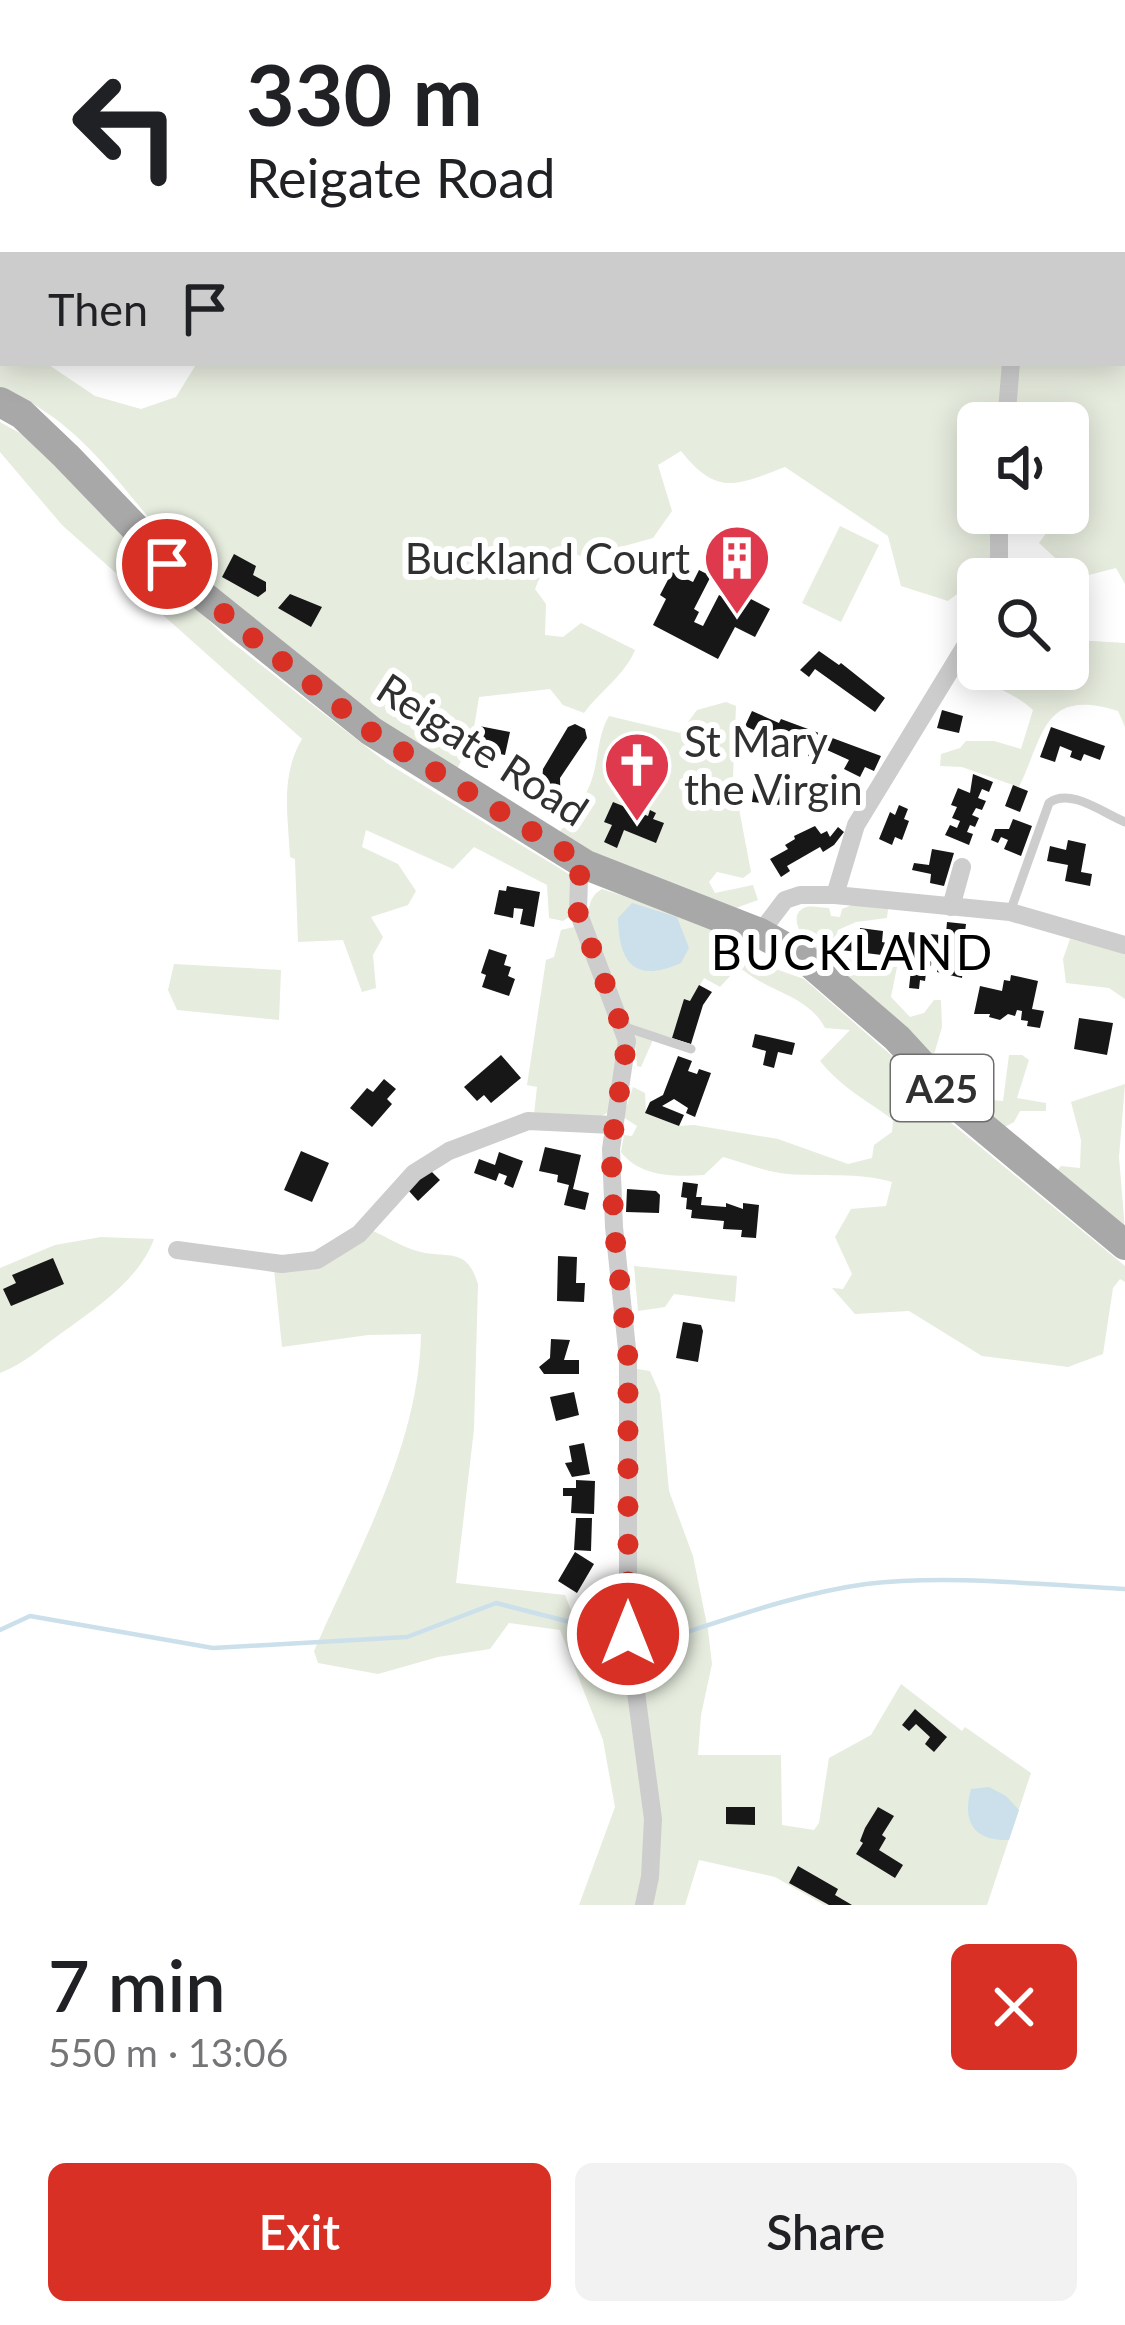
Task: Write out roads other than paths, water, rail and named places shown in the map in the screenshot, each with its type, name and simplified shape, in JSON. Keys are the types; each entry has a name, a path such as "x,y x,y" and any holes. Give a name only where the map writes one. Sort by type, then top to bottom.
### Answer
{"main road":[{"name":"Reigate Road","path":"0,402 22,414 66,455 193,588 370,731 586,865 760,933 826,976 897,1038 966,1113 1125,1245"}],"street":[{"path":"1008,402 1011,366"},
{"path":"835,896 856,825 957,660"},
{"path":"586,865 578,878 578,912 625,1027 626,1063 612,1125 614,1227 628,1358 628,1634 653,1819 644,1905"},
{"path":"951,907 962,867"},
{"path":"760,933 785,900 800,895 835,896 1010,913 1125,945"},
{"path":"177,1250 282,1264 316,1260 359,1234 414,1173 434,1158 528,1120 612,1125"}],"lane":[{"path":"1010,913 1049,803 1056,797 1068,797 1125,822"},
{"path":"625,1027 691,1049"}],"water":[{"path":"632,903 677,917 689,948 681,963 652,971 633,966 622,948 618,918"},
{"path":"989,1787 1019,1810 1009,1840 987,1837 973,1827 968,1811 971,1789"}],"waterway":[{"path":"639,1640 653,1643 785,1601 866,1584 962,1580 1125,1589"},
{"path":"0,1630 30,1616 213,1648 407,1637 496,1603 617,1634"}],"place":[{"name":"Buckland Court","path":"737,617"},
{"name":"St Mary the Virgin","path":"637,824"}],"district":[{"name":"BUCKLAND","path":"853,951"}]}
